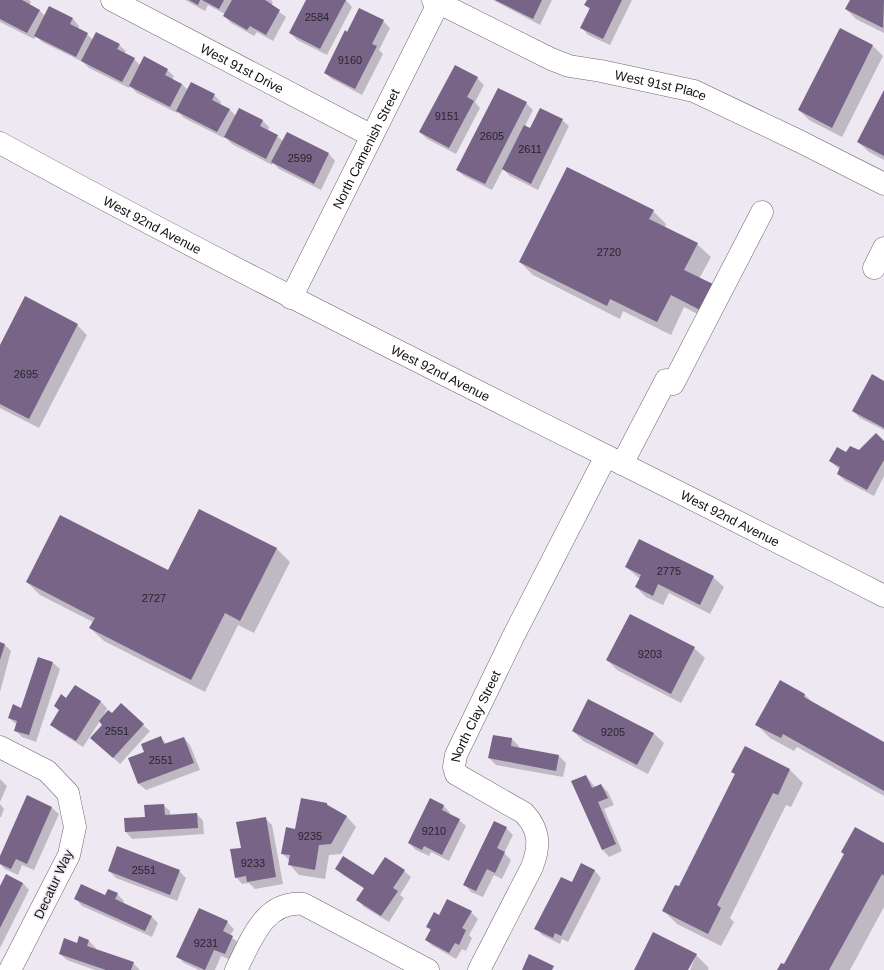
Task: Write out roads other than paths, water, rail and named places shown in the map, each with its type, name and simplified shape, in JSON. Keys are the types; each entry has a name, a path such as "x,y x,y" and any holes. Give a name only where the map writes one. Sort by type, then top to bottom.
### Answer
{"street":[{"name":"West 91st Drive","path":"112,0 372,136"},
{"name":"North Camenish Street","path":"291,298 372,136 437,1"},
{"name":"West 91st Place","path":"437,1 550,59 569,66 694,91 884,184"},
{"name":"West 92nd Avenue","path":"0,142 173,237 291,298 884,596"},
{"path":"614,460 670,382 762,212"},
{"path":"874,268 884,248"},
{"name":"North Clay Street","path":"479,970 532,867 537,854 538,839 533,822 524,813 456,774 454,767 456,755 514,635 614,460"},
{"name":"Decatur Way","path":"0,747 47,771 68,793 75,827 69,856 10,970"},
{"path":"236,970 257,931 266,918 278,908 292,903 303,904 428,970"}]}
